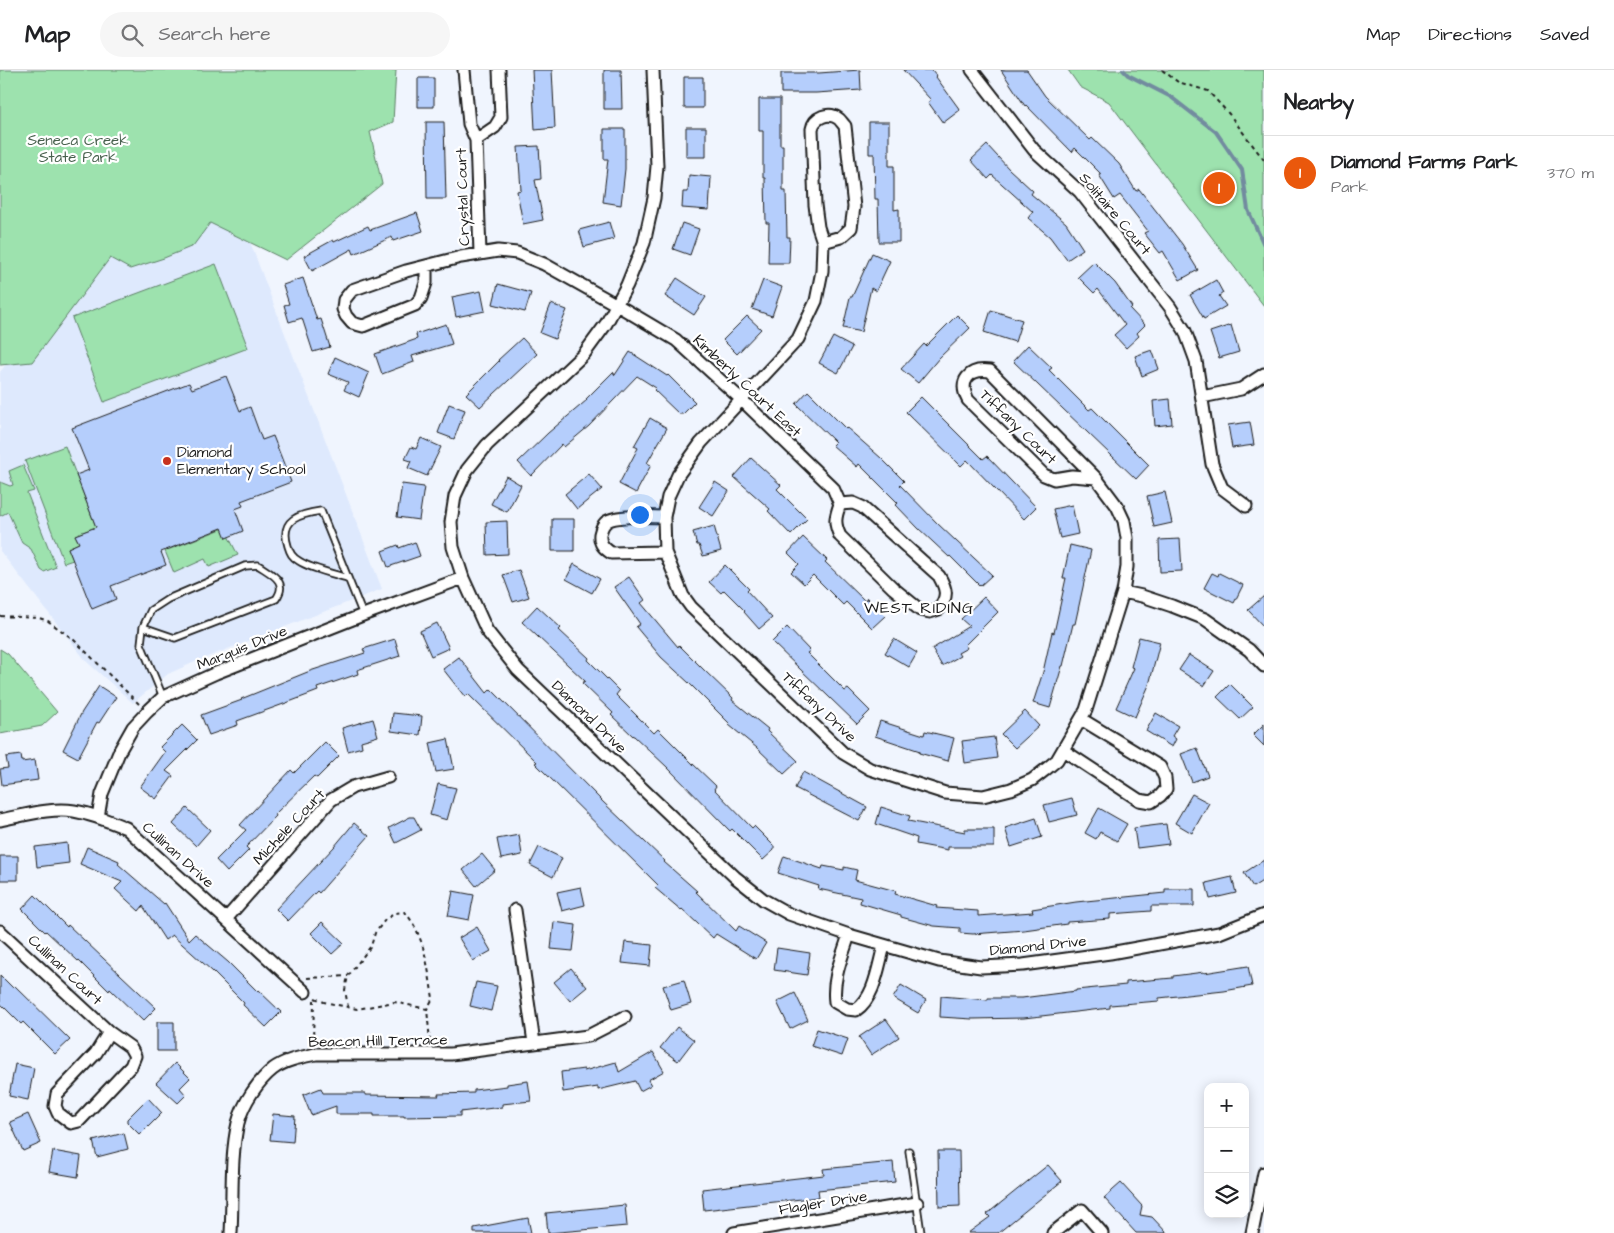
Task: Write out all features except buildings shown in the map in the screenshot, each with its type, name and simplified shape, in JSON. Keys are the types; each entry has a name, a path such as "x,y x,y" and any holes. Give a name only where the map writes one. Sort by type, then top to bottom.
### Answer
{"street":[{"name":"Crystal Court","path":"464,70 469,124 476,140 480,253"},
{"name":"Crystal Court","path":"476,140 495,127 501,117 499,70"},
{"name":"Diamond Drive","path":"653,70 657,166 654,198 644,243 618,305 584,354 487,445 467,470 455,496 452,547 463,578 487,631 518,670 735,877 764,900 789,914 884,946 939,961 981,967 1023,965 1110,953 1219,933 1264,915"},
{"name":"Solitaire Court","path":"972,70 1034,150 1080,192 1170,307 1185,331 1196,361 1212,464 1222,488 1246,506"},
{"name":"Tiffany Drive","path":"823,242 841,237 851,228 854,207 844,126 838,118 829,116 818,117 813,123 812,129 818,227 823,242 822,271 816,300 798,339 701,443 678,475 668,497 664,517 665,552 683,596 691,607 843,753 870,769 945,793 982,796 1011,789 1032,780 1057,760 1086,710 1122,592"},
{"name":"Kimberly Court East","path":"426,266 426,283 421,298 415,306 363,326 352,323 346,316 343,310 344,300 352,290 406,271 426,266 480,253 498,251 517,254 544,264 676,340 742,400 833,488 840,504"},
{"name":"Tiffany Court","path":"1096,478 1072,476 1054,479 1044,475 968,400 963,392 964,382 970,374 980,370 990,371 1096,478 1117,506 1124,521 1126,538 1127,567 1122,592"},
{"path":"1202,397 1241,389 1264,374"},
{"path":"853,503 862,508 939,576 944,585 946,599 939,609 930,612 920,610 893,588 840,536 836,527 835,516 840,504 853,503"},
{"path":"664,517 616,518 605,522 599,540 604,549 611,553 665,552"},
{"name":"Marquis Drive","path":"98,817 102,794 120,750 133,727 163,697 216,673 463,578"},
{"path":"1122,592 1172,606 1205,619 1249,650 1264,666"},
{"path":"1063,750 1139,800 1151,802 1166,789 1165,778 1160,767 1081,719"},
{"name":"Michele Court","path":"226,919 331,800 353,787 388,777"},
{"name":"Cullinan Drive","path":"0,820 56,810 72,810 98,817 126,828 310,995"},
{"path":"515,910 534,1043"},
{"name":"Cullinan Court","path":"0,931 110,1032 130,1047 135,1056 131,1066 80,1121 71,1123 58,1114 55,1106 57,1094 96,1054 110,1032"},
{"path":"849,935 835,979 834,993 835,1002 847,1009 856,1010 863,1005 869,994 884,946"},
{"name":"Beacon Hill Terrace","path":"232,1233 234,1148 238,1121 246,1103 258,1085 274,1068 294,1059 312,1055 452,1054 588,1036 625,1017"},
{"path":"1252,1233 1264,1173"},
{"name":"Flagler Drive","path":"734,1233 917,1204"},
{"path":"1053,1233 1082,1210 1102,1233"}],"lane":[{"path":"347,578 300,562 291,555 286,539 286,528 292,520 302,514 321,511 363,615"},
{"path":"143,627 175,638 276,599 280,594 281,585 278,579 258,565 245,566 168,599 151,610 143,627 141,644 163,697"},
{"path":"910,1151 921,1233"}],"path":[{"path":"1162,70 1178,82 1208,91 1229,114 1264,160"},
{"path":"0,616 39,618 48,621 73,639 147,712"},
{"path":"348,1007 345,990 348,976 371,946 375,933 385,920 395,913 405,912 420,937 428,968 433,998 427,1009 430,1054"},
{"path":"291,979 348,976"},
{"path":"312,1055 310,995 324,1002 357,1009 394,1002 427,1009"}],"shaded area":[{"name":"Diamond Elementary School","path":"172,153 239,213 382,589 168,674 133,703 87,662 0,551 0,372"}],"green space":[{"name":"Seneca Creek State Park","path":"0,70 396,70 393,122 370,132 382,184 286,260 210,223 193,246 164,258 130,269 110,258 32,362 0,365"},
{"path":"1068,70 1264,70 1264,306 1109,102 1080,87"},
{"path":"216,264 248,348 104,402 72,318"},
{"path":"65,446 96,527 75,535 79,543 68,548 73,560 64,563 25,461"},
{"path":"23,465 34,491 27,493 56,567 44,572 41,570 31,549 22,543 8,512 0,516 0,482 10,486 13,485 9,471"},
{"path":"224,528 238,555 209,567 205,559 174,573 165,551"},
{"path":"0,649 8,654 57,712 42,726 0,734"}],"waterway":[{"path":"1123,70 1128,75 1171,97 1216,132 1242,170 1248,210 1264,245"}],"place":[{"name":"Diamond Farms Park","path":"1219,188"},
{"name":"Diamond Elementary School","path":"167,461"}],"district":[{"name":"WEST RIDING","path":"919,608"}]}
